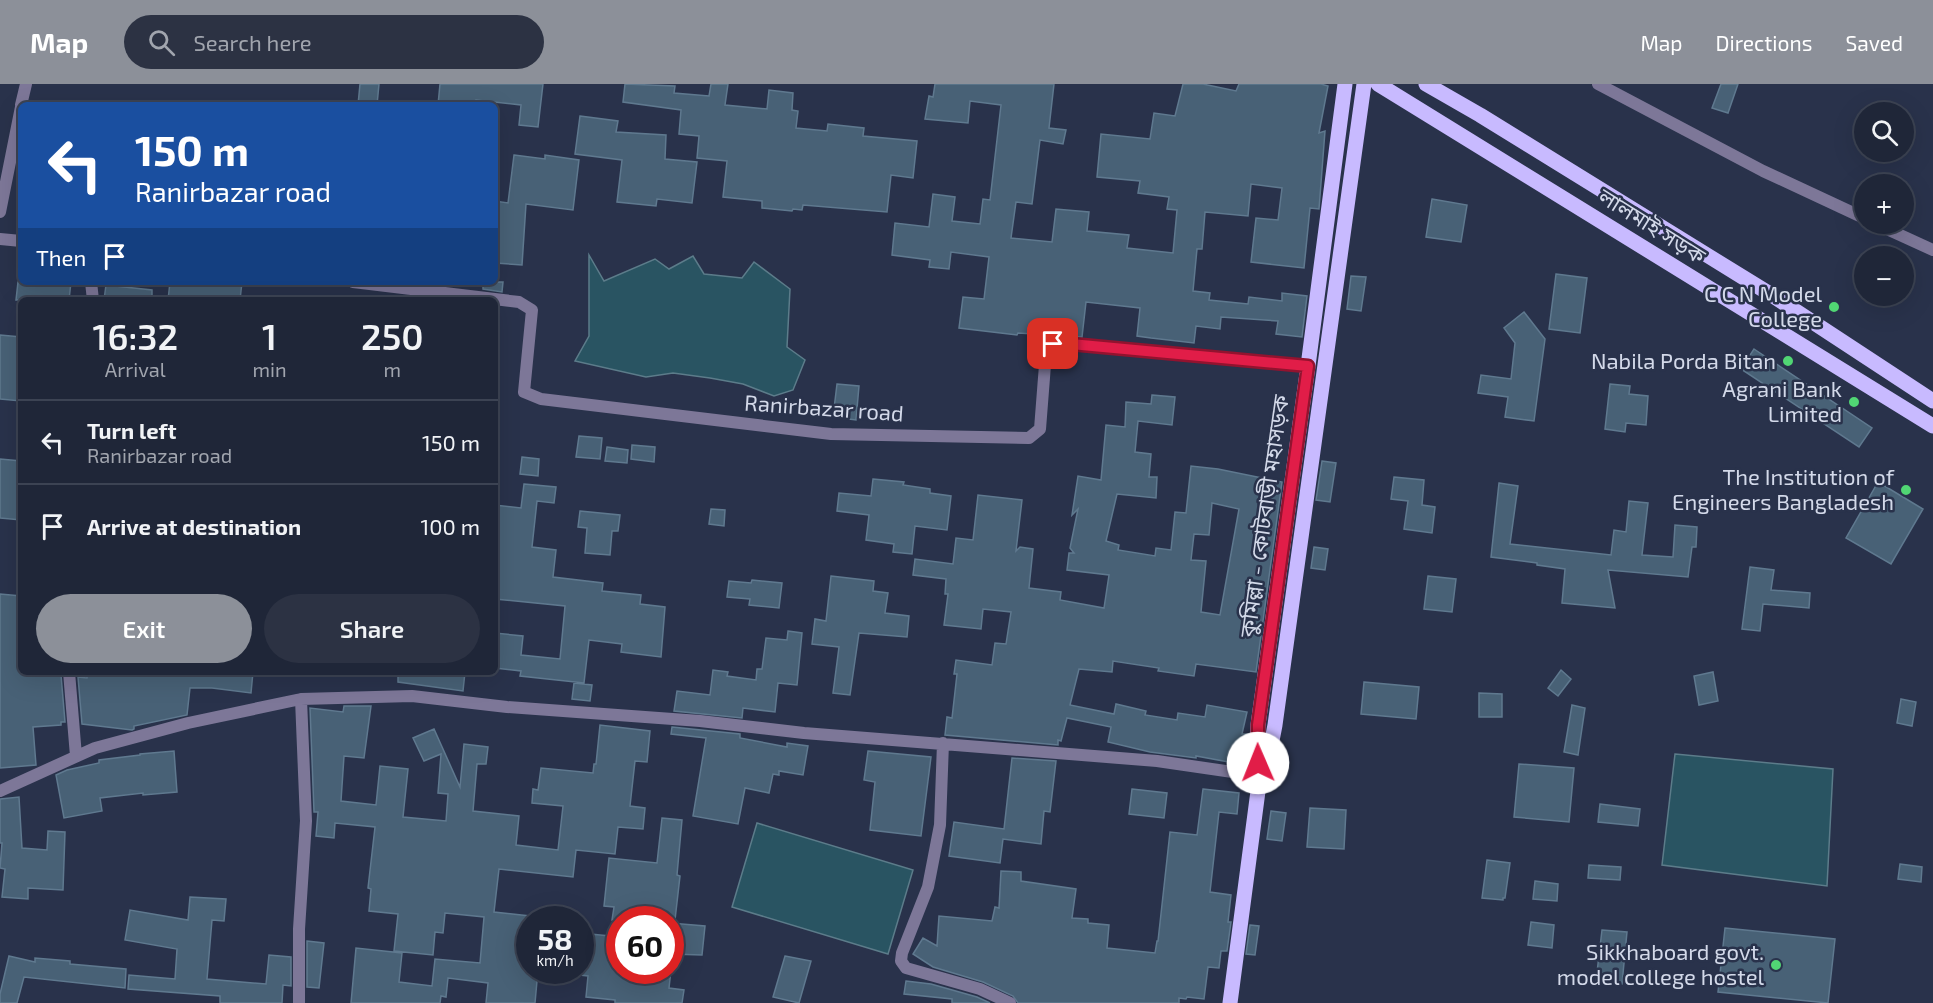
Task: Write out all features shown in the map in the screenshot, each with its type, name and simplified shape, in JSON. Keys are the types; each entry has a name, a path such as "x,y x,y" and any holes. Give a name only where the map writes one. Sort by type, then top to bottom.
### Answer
{"main road":[{"name":"কুমিল্লা - কোটবাড়ী মহাসড়ক","path":"1260,776 1257,751 1258,725 1345,84"},
{"name":"কুমিল্লা - কোটবাড়ী মহাসড়ক","path":"1230,1003 1260,776 1270,751 1275,725 1364,84"},
{"name":"লালমাই সড়ক","path":"1378,84 1933,426"},
{"name":"লালমাই সড়ক","path":"1426,84 1770,294 1933,401"},
{"path":"1756,317 1770,294"},
{"path":"1303,400 1321,402"}],"street":[{"path":"22,102 26,84"},
{"path":"1598,84 1763,171 1854,213"},
{"path":"0,212 18,121"},
{"path":"1898,234 1933,250"},
{"path":"0,239 18,241"},
{"name":"Ranirbazar road","path":"378,285 478,297"},
{"name":"Ranirbazar road","path":"498,299 519,302 532,310 524,392 541,399 831,434 1029,438 1040,429 1046,352 1053,344 1308,366"},
{"path":"69,675 76,756"},
{"path":"0,791 95,748 188,723 301,699 412,696 507,707 700,721 804,733 1157,761 1260,776"},
{"path":"299,1003 299,929 306,821 301,699"},
{"path":"943,743 940,825 928,887 902,953 901,961 906,968 980,989 1010,1003"}],"water":[{"path":"589,255 604,281 655,259 669,269 693,256 704,274 742,278 754,262 790,289 787,347 805,360 793,390 774,396 743,384 710,378 673,373 646,377 575,361 589,336"},
{"path":"1675,754 1833,769 1827,886 1662,865"},
{"path":"757,823 913,870 888,954 732,907"}],"building":[{"path":"360,84 379,84 377,102 358,102"},
{"path":"440,84 543,84 538,127 519,125 521,105 476,100 476,102 438,102"},
{"path":"625,84 675,86 674,93 709,96 711,84 728,84 725,105 767,109 769,90 793,93 792,110 798,111 796,128 827,131 828,124 864,128 863,136 917,141 913,178 891,175 887,212 803,205 802,210 793,209 792,211 762,208 762,201 723,197 727,161 697,158 699,136 679,134 681,110 623,102"},
{"path":"935,84 1054,84 1049,128 1066,130 1063,144 1040,140 1032,204 1016,202 1011,238 1052,242 1056,209 1089,212 1087,231 1129,235 1127,248 1173,253 1177,210 1167,209 1169,197 1138,193 1140,181 1097,177 1101,134 1150,139 1154,113 1175,116 1183,84 1203,84 1236,91 1239,84 1321,84 1328,86 1319,133 1325,131 1319,209 1310,208 1304,268 1251,262 1256,218 1278,220 1282,188 1251,184 1248,216 1205,212 1202,249 1197,249 1193,291 1210,293 1209,300 1248,304 1249,297 1282,301 1282,293 1307,296 1302,337 1276,334 1278,321 1221,317 1220,329 1196,326 1194,343 1137,336 1140,308 1086,302 1082,337 1018,333 1017,335 959,328 963,297 984,299 989,257 951,252 949,269 929,267 930,260 892,255 895,223 929,227 933,194 955,197 952,221 980,224 983,199 990,200 1001,105 970,101 968,123 925,119 929,96 933,97"},
{"path":"1721,84 1738,84 1728,113 1712,108"},
{"path":"580,116 618,121 616,132 666,135 665,159 697,162 692,203 657,199 656,206 617,202 622,160 575,154"},
{"path":"514,155 545,159 545,155 579,160 573,210 526,204 522,265 498,263 498,201 508,203"},
{"path":"1432,199 1467,205 1461,242 1426,237"},
{"path":"1556,274 1587,278 1580,333 1549,329"},
{"path":"1351,276 1366,277 1361,311 1347,309"},
{"path":"18,282 18,285 71,285 69,297 18,297 16,300"},
{"path":"498,282 503,282 502,292 483,289 483,285 498,285"},
{"path":"106,285 152,290 152,297 104,297"},
{"path":"170,285 242,285 240,297 168,297"},
{"path":"1524,312 1545,339 1534,421 1505,417 1508,397 1478,393 1481,375 1511,379 1515,343 1504,328"},
{"path":"0,335 18,337 18,401 0,399"},
{"path":"1754,349 1872,428 1859,447 1741,369"},
{"path":"837,384 859,386 856,420 833,417"},
{"path":"1610,384 1630,386 1629,394 1648,396 1646,425 1626,423 1625,432 1605,429"},
{"path":"1152,395 1175,397 1172,425 1138,421 1135,452 1151,454 1149,477 1157,477 1156,498 1117,494 1106,541 1119,545 1118,550 1155,556 1156,548 1171,550 1175,512 1186,513 1191,466 1282,482 1256,672 1196,664 1194,676 1113,661 1112,672 1079,669 1070,705 1114,714 1116,704 1146,711 1145,715 1177,720 1178,713 1205,717 1207,705 1247,712 1242,734 1248,734 1245,765 1196,756 1196,758 1150,752 1108,742 1111,727 1067,718 1058,745 945,735 947,717 952,718 957,674 954,674 956,660 992,665 995,643 1006,644 1011,612 983,609 981,629 944,625 948,594 945,594 946,579 913,575 915,559 953,564 956,538 973,540 978,495 1022,500 1016,551 1020,547 1033,549 1029,588 1061,592 1060,600 1104,608 1109,575 1067,570 1069,553 1074,553 1070,548 1078,509 1072,515 1078,476 1101,480 1106,425 1125,427 1126,402 1151,404","holes":["1212,503 1239,509 1220,615 1201,612 1206,561 1191,560 1194,534 1209,535"]},
{"path":"579,436 602,438 600,459 576,457"},
{"path":"632,445 655,447 654,462 631,459"},
{"path":"607,447 628,450 627,463 605,461"},
{"path":"522,457 539,459 538,476 520,474"},
{"path":"0,459 18,461 18,520 0,518"},
{"path":"1322,461 1336,463 1330,502 1316,500"},
{"path":"1394,477 1424,480 1422,505 1435,507 1432,533 1404,529 1408,501 1391,499"},
{"path":"873,479 904,482 903,485 930,489 930,493 951,496 947,530 915,526 912,554 893,552 894,544 866,540 869,515 837,511 839,493 871,496"},
{"path":"1878,482 1923,509 1891,564 1846,538"},
{"path":"1499,483 1518,486 1510,544 1611,555 1614,530 1626,532 1629,501 1648,503 1642,555 1673,557 1675,525 1697,527 1696,547 1692,547 1688,577 1608,570 1615,608 1562,603 1565,569 1491,557"},
{"path":"524,484 556,487 554,503 537,501 532,547 556,550 553,577 603,583 602,591 641,595 640,604 665,607 661,657 621,652 622,644 589,640 584,683 520,676 521,671 498,668 498,633 523,636 521,655 560,659 565,606 498,599 498,505 521,508"},
{"path":"711,509 725,510 724,526 709,524"},
{"path":"580,511 620,515 618,531 612,531 610,555 585,553 587,528 578,527"},
{"path":"1314,547 1328,549 1325,570 1311,568"},
{"path":"1750,567 1774,570 1771,590 1810,593 1809,608 1763,604 1760,631 1742,629"},
{"path":"831,576 874,581 873,591 888,593 885,613 909,616 907,637 859,633 850,695 833,693 839,647 812,644 815,619 826,621"},
{"path":"1428,576 1456,579 1452,612 1424,609"},
{"path":"752,580 782,583 779,608 749,605 750,599 727,597 729,581 751,583"},
{"path":"0,594 18,596 18,675 61,675 65,722 61,722 61,725 33,727 36,765 0,768"},
{"path":"788,631 802,633 797,685 778,683 775,712 743,708 742,718 674,711 677,691 710,695 713,670 728,672 727,676 756,680 757,669 762,669 766,638 787,640"},
{"path":"1561,670 1571,679 1558,696 1548,688"},
{"path":"1713,672 1718,701 1699,705 1694,676"},
{"path":"88,675 253,675 251,693 190,688 187,715 134,726 132,730 82,724 78,677 87,678"},
{"path":"398,675 465,675 463,691 398,682"},
{"path":"1364,682 1419,687 1416,719 1361,714"},
{"path":"574,683 592,685 590,701 572,699"},
{"path":"1479,693 1502,694 1502,717 1479,717"},
{"path":"1901,699 1916,702 1912,726 1897,723"},
{"path":"1572,705 1585,708 1578,755 1564,752"},
{"path":"344,706 371,706 364,758 344,756 341,801 376,805 380,766 408,769 403,817 446,821 448,794 438,793 441,754 424,761 413,738 434,729 460,787 464,744 488,747 486,764 477,764 473,811 519,816 516,845 558,850 563,806 532,803 533,789 538,790 541,768 593,773 600,725 650,731 647,762 635,761 630,806 645,808 643,829 618,827 615,854 576,850 573,877 499,869 494,912 516,914 516,984 537,984 535,1003 486,1003 488,983 448,978 446,997 441,996 440,1003 351,1003 356,948 402,953 399,982 432,986 435,959 480,963 484,917 445,913 443,933 435,932 433,955 394,951 398,914 369,911 371,889 368,888 375,827 335,823 334,838 316,836 318,812 314,812 310,708 343,712"},
{"path":"672,727 740,734 740,738 787,747 787,743 808,746 803,775 779,771 779,775 773,774 769,793 745,788 738,824 693,816 706,738 671,734"},
{"path":"174,751 177,792 100,798 102,811 64,818 56,775 67,770 99,763 99,760"},
{"path":"868,751 931,757 921,836 870,830 875,782 864,780"},
{"path":"1012,758 1056,761 1050,812 1044,811 1041,844 1003,839 1000,863 949,856 954,822 1004,829"},
{"path":"1519,764 1574,768 1569,822 1514,817"},
{"path":"1132,789 1167,793 1164,818 1129,814"},
{"path":"1203,789 1239,793 1237,814 1219,812 1210,892 1231,895 1228,922 1231,922 1227,951 1221,951 1219,968 1208,967 1204,999 1179,998 1179,1003 1018,1003 1013,996 983,982 933,967 913,954 923,938 937,946 939,916 992,921 995,907 999,908 1001,871 1021,872 1021,881 1076,889 1072,918 1088,919 1088,923 1109,925 1107,948 1155,953 1170,832 1197,835"},
{"path":"19,797 22,848 47,850 48,831 65,832 63,890 28,888 28,899 2,897 5,869 0,868 2,843 0,843 0,799"},
{"path":"1600,804 1640,809 1638,826 1598,822"},
{"path":"1310,808 1346,810 1344,849 1307,847"},
{"path":"1271,811 1286,813 1282,841 1267,839"},
{"path":"662,818 682,820 677,906 604,906 609,858 657,863"},
{"path":"1487,860 1510,863 1503,900 1482,898"},
{"path":"1900,864 1922,867 1921,882 1898,879"},
{"path":"1589,865 1621,867 1620,880 1588,878"},
{"path":"1535,881 1558,884 1557,901 1533,899"},
{"path":"190,897 226,899 224,921 212,920 207,979 266,984 269,955 291,957 291,986 283,985 282,1003 220,1003 220,996 128,989 129,975 175,979 177,949 125,940 130,910 188,920"},
{"path":"1531,922 1554,925 1552,948 1528,945"},
{"path":"684,924 705,926 702,955 684,954"},
{"path":"1250,925 1259,926 1255,955 1246,954"},
{"name":"Sikkhaboard govt. model college hostel","path":"1725,928 1835,939 1828,1003 1718,992"},
{"path":"1602,930 1627,932 1622,984 1596,981"},
{"path":"594,934 606,936 606,984 669,984 669,988 684,990 682,1003 615,1003 615,1000 586,997 587,984 594,984"},
{"path":"307,941 324,943 319,988 307,987"},
{"path":"9,956 35,962 35,958 126,969 125,988 24,977 17,1003 0,1003"},
{"path":"785,956 811,961 799,1003 773,997"},
{"path":"906,981 931,984 990,1003 952,1003 952,999 904,994"}],"place":[{"name":"C C N Model College","path":"1834,307"},
{"name":"Nabila Porda Bitan","path":"1788,361"},
{"name":"Agrani Bank Limited","path":"1854,402"},
{"name":"The Institution of Engineers Bangladesh","path":"1906,490"},
{"name":"Sikkhaboard govt. model college hostel","path":"1776,965"}],"route":[{"path":"1053,344 1308,366 1258,725 1258,763"}]}
